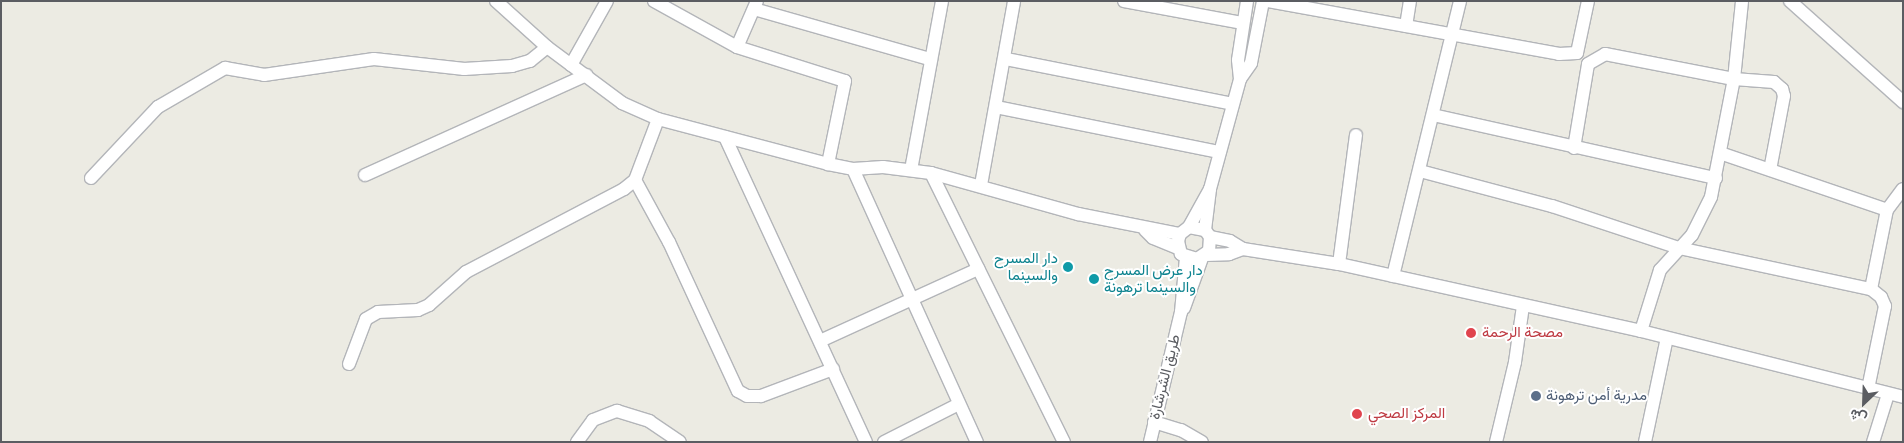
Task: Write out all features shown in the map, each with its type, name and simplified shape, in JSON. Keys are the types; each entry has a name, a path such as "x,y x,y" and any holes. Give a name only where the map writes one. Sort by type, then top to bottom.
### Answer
{"street":[{"path":"496,1 547,47 622,103 658,119 853,169 931,172 1078,214 1145,230 1154,228 1208,233 1230,241 1243,249 1339,264 1641,331 1903,397"},
{"path":"571,64 607,1"},
{"path":"654,1 674,6 737,47 845,82 828,164"},
{"path":"911,170 929,59 942,1"},
{"path":"981,185 1006,59 1014,1"},
{"path":"1124,1 1243,23"},
{"path":"1240,79 1238,60 1246,1"},
{"path":"1181,312 1194,288 1204,256 1211,247 1208,233 1210,188 1240,79 1251,63 1263,1"},
{"path":"1268,1 1454,34 1537,52 1577,53 1588,1"},
{"path":"1406,26 1410,1"},
{"path":"1393,276 1454,34 1460,1"},
{"path":"1641,331 1660,270 1701,222 1716,178 1734,79 1742,1"},
{"path":"1790,1 1902,99"},
{"path":"737,47 755,5 929,59"},
{"path":"91,178 158,107 225,68 264,75 374,59 464,69 512,66 530,61 547,47"},
{"path":"1574,148 1588,64 1596,57 1605,54 1734,79 1774,82 1782,89 1784,96 1770,170"},
{"path":"1006,59 1233,104"},
{"path":"365,175 586,75"},
{"path":"996,107 1220,152"},
{"path":"1433,115 1574,148 1716,178"},
{"path":"349,364 366,319 378,312 418,310 429,305 466,272 624,189 634,180 658,119"},
{"path":"1339,264 1356,135"},
{"path":"725,137 866,442"},
{"path":"1720,153 1887,210"},
{"path":"853,169 910,300 977,442"},
{"path":"1420,171 1552,206 1679,248 1871,289 1881,296 1885,306 1868,389"},
{"path":"931,172 1064,442"},
{"path":"634,180 669,242 738,391 747,396 761,396 833,369"},
{"path":"1181,312 1182,253 1185,230 1210,188"},
{"path":"1871,289 1887,210 1903,189"},
{"path":"1145,230 1153,238 1182,253 1204,256 1229,254 1243,249"},
{"path":"820,341 978,269"},
{"path":"1496,442 1515,362 1522,306"},
{"name":"طريق الشرشارة","path":"1150,442 1181,312"},
{"path":"1645,442 1667,338"},
{"path":"1873,442 1888,394"},
{"path":"884,442 959,404"},
{"path":"577,442 593,420 618,411 649,422 680,442"},
{"path":"1154,422 1182,430 1202,442"}],"place":[{"name":"دار المسرح والسينما","path":"1068,267"},
{"name":"دار عرض المسرح والسينما ترهونة","path":"1094,279"},
{"name":"مصحة الرحمة","path":"1471,333"},
{"name":"مدرية أمن ترهونة","path":"1536,396"},
{"name":"المركز الصحي","path":"1357,414"}]}
